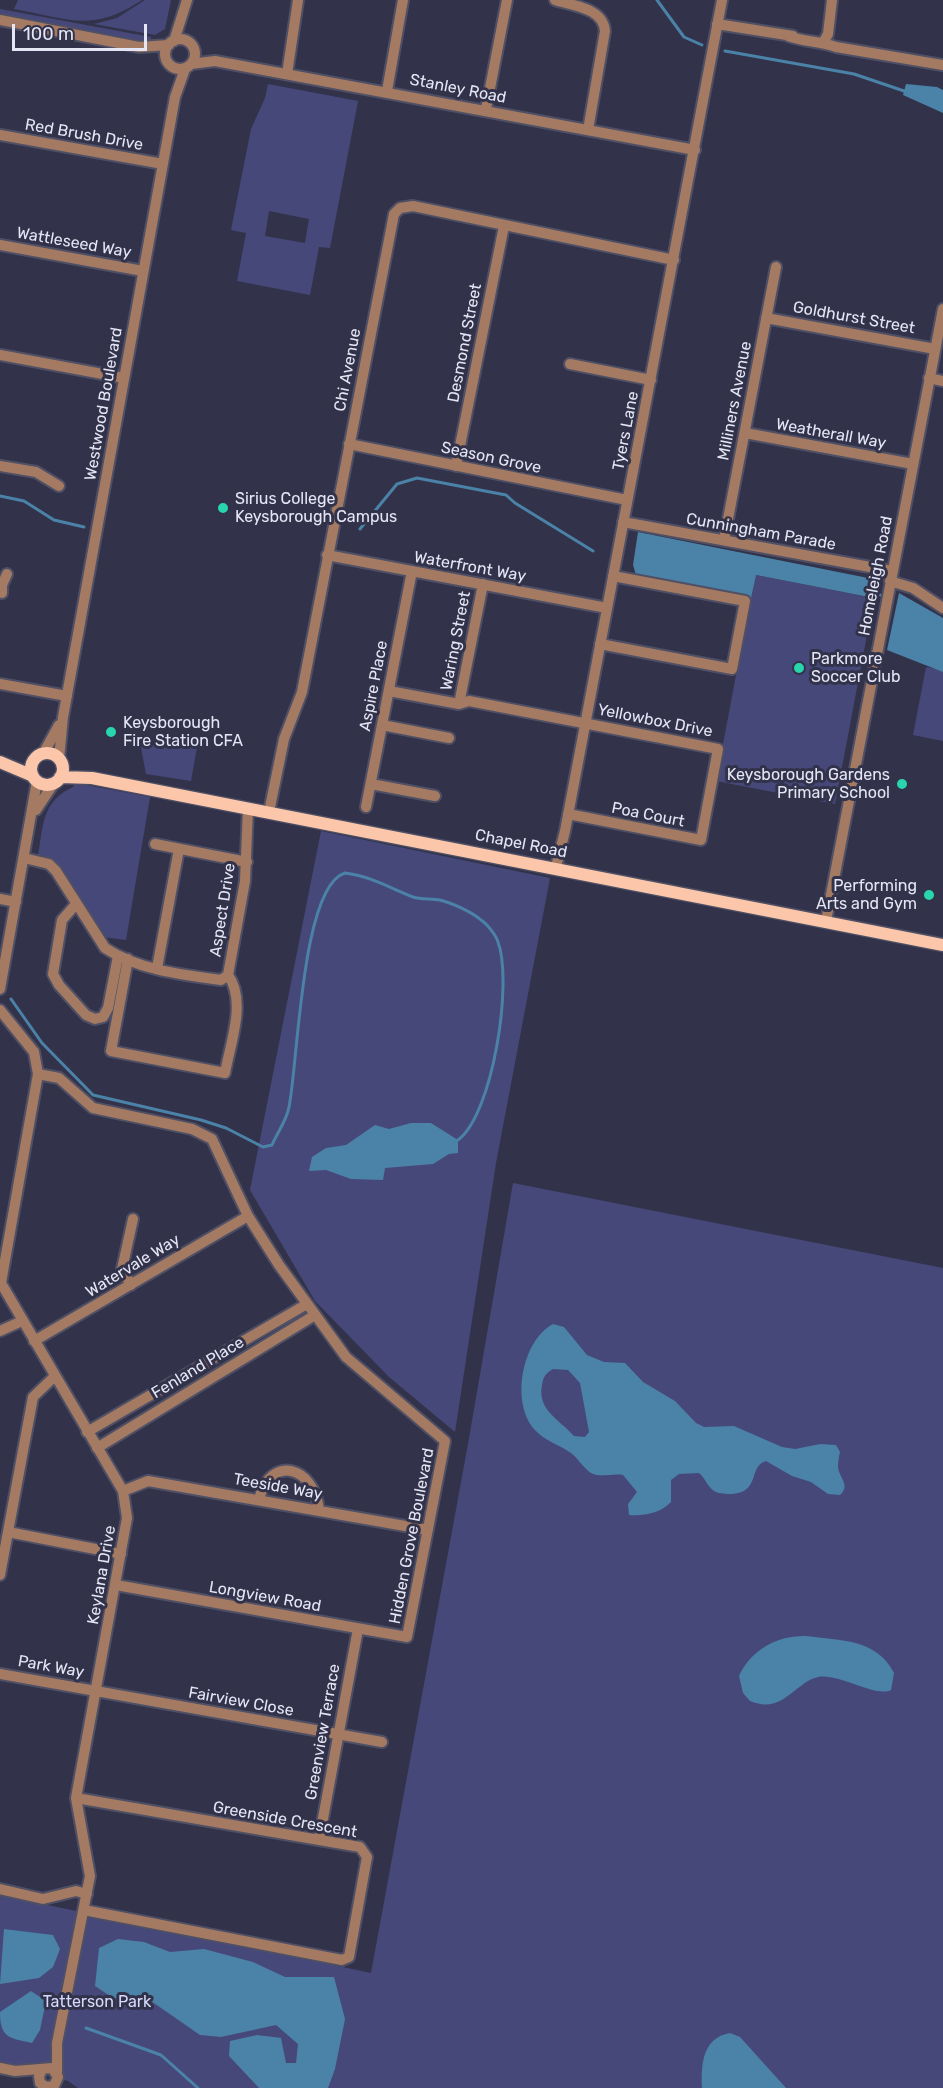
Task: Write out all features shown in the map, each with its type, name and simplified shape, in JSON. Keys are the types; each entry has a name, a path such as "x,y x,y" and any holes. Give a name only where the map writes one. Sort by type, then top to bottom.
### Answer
{"main road":[{"path":"52,754 60,761 57,780 45,784 0,760 52,754"},
{"path":"35,778 32,767 39,756"},
{"name":"Chapel Road","path":"60,761 92,778"},
{"name":"Chapel Road","path":"57,780 92,778 556,867 685,895 943,945"}],"street":[{"path":"286,74 298,0"},
{"path":"387,91 403,0"},
{"path":"486,110 507,0"},
{"path":"555,0 594,12 604,22 605,31 588,130"},
{"name":"Tyers Lane","path":"556,867 586,723 722,0"},
{"path":"169,64 165,52 172,43 187,3"},
{"path":"139,47 169,64 188,66 195,57 186,25 187,3"},
{"path":"824,39 831,5"},
{"path":"0,20 139,47 183,40 192,46"},
{"path":"717,24 788,36 802,41 824,39 836,47 943,65"},
{"name":"Stanley Road","path":"192,46 215,61"},
{"name":"Stanley Road","path":"188,66 215,61 387,91 695,150"},
{"name":"Westwood Boulevard","path":"169,64 175,97"},
{"name":"Westwood Boulevard","path":"60,761 63,717 175,97 188,66"},
{"name":"Red Brush Drive","path":"0,135 163,164"},
{"name":"Chi Avenue","path":"269,812 284,739 302,692 394,214 400,208 413,206 674,260"},
{"name":"Desmond Street","path":"456,466 504,226"},
{"name":"Wattleseed Way","path":"0,245 143,271"},
{"name":"Milliners Avenue","path":"724,540 776,267"},
{"name":"Homeleigh Road","path":"826,921 943,309"},
{"name":"Goldhurst Street","path":"766,318 935,349"},
{"path":"0,355 124,378"},
{"path":"570,364 651,380"},
{"path":"929,378 943,381"},
{"name":"Weatherall Way","path":"745,433 913,464"},
{"name":"Season Grove","path":"349,444 627,500"},
{"path":"0,466 36,472 59,486"},
{"name":"Cunningham Parade","path":"623,522 724,540 891,576 943,608"},
{"name":"Waterfront Way","path":"327,555 607,608"},
{"name":"Aspire Place","path":"366,807 412,571"},
{"path":"1,588 7,574"},
{"path":"600,644 732,669 743,612 745,601 613,576"},
{"name":"Waring Street","path":"459,704 483,584"},
{"path":"0,684 67,696"},
{"name":"Yellowbox Drive","path":"389,692 459,704 469,701 718,749"},
{"name":"Westwood Boulevard","path":"39,756 63,717"},
{"path":"382,725 449,738"},
{"name":"Poa Court","path":"568,814 701,840 718,749"},
{"path":"0,989 24,858 35,778"},
{"path":"28,832 41,798 57,780"},
{"path":"371,784 435,796"},
{"name":"Aspect Drive","path":"24,858 49,864 56,871 105,948 123,958 157,969 221,980 228,975 247,862 248,808"},
{"path":"155,844 247,862"},
{"path":"157,969 179,849"},
{"path":"0,899 16,902"},
{"path":"76,904 62,920 53,974 59,985 86,1015 95,1019 103,1017 108,1008 123,958"},
{"path":"123,958 111,1051 225,1074 238,998 235,985 228,975"},
{"name":"Keylana Drive","path":"0,1010 34,1052 38,1074 1,1283 123,1491 127,1518 76,1798 90,1872 57,2043 57,2072"},
{"name":"Hidden Grove Boulevard","path":"38,1074 59,1078 93,1108 192,1129 212,1139 248,1216 346,1357 446,1441 407,1637"},
{"name":"Watervale Way","path":"34,1341 248,1216"},
{"path":"131,1284 122,1269 132,1219"},
{"name":"Fenland Place","path":"87,1432 307,1304"},
{"name":"Fenland Place","path":"97,1448 315,1315"},
{"path":"0,1331 22,1321"},
{"path":"0,1575 33,1397 55,1376"},
{"path":"259,1498 266,1482 276,1474 288,1470 299,1473 312,1484 319,1510"},
{"name":"Teeside Way","path":"123,1491 148,1481 259,1498 428,1530"},
{"path":"8,1532 121,1554"},
{"name":"Longview Road","path":"116,1585 407,1637"},
{"name":"Greenview Terrace","path":"319,1840 358,1629"},
{"name":"Park Way","path":"0,1674 96,1691"},
{"name":"Fairview Close","path":"96,1691 382,1742"},
{"name":"Greenside Crescent","path":"76,1798 360,1847 367,1857 349,1957 342,1960 84,1910"},
{"path":"0,1889 43,1899 76,1891 87,1894"},
{"name":"Keylana Drive","path":"43,2070 57,2043"},
{"path":"0,2068 15,2071 52,2068 57,2072 58,2080 54,2087 48,2088 15,2071"},
{"path":"40,2085 39,2076 43,2070"}],"green space":[{"path":"18,0 142,0 109,17 80,21 14,9"},
{"path":"145,0 171,0 165,29 155,35 94,24 117,18"},
{"path":"0,9 151,37 150,43 0,15"},
{"path":"268,84 358,101 330,248 319,247 310,295 237,281 246,233 231,230 251,129 265,98","holes":["269,211 309,219 305,243 265,236"]},
{"name":"Parkmore Soccer Club","path":"755,575 874,598 835,804 716,781"},
{"path":"926,667 943,670 943,741 913,735"},
{"path":"139,737 197,747 191,781 146,774"},
{"path":"75,783 150,797 126,940 103,937 51,860 38,856 43,825 50,807 55,799 73,787"},
{"path":"321,831 550,878 496,1163 455,1432 389,1377 315,1301 250,1190"},
{"name":"Tatterson Park","path":"513,1183 943,1268 943,2088 78,2088 68,2081 0,2063 0,1895 371,1973 468,1444"}],"shaded area":[{"path":"906,84 937,87 943,90 943,113 903,95"},
{"path":"638,532 878,580 874,598 756,575 751,598 636,575 633,565"},
{"path":"899,593 943,618 943,672 887,650"},
{"path":"411,1123 431,1123 458,1140 458,1153 449,1154 433,1164 385,1168 383,1180 351,1179 326,1170 309,1171 312,1157 326,1148 346,1145 375,1125 389,1129"},
{"path":"553,1324 564,1327 587,1355 604,1362 625,1363 643,1382 675,1401 696,1423 704,1427 734,1426 782,1447 795,1449 820,1444 836,1445 840,1452 838,1467 844,1485 843,1491 840,1495 828,1494 811,1482 792,1476 766,1461 757,1468 747,1489 732,1494 714,1491 699,1473 679,1474 671,1480 671,1502 667,1506 652,1513 629,1515 628,1504 637,1492 623,1475 591,1473 571,1453 536,1431 528,1420 523,1406 523,1374 533,1344 542,1332","holes":["553,1369 568,1370 580,1383 589,1432 585,1437 574,1436 551,1414 541,1394 543,1380 548,1372"]},
{"path":"806,1636 856,1643 878,1653 894,1673 891,1690 876,1691 836,1678 818,1677 780,1701 761,1704 750,1701 743,1693 739,1676 744,1666 758,1651 776,1641"},
{"path":"4,1929 53,1935 60,1949 53,1967 39,1978 0,1984"},
{"path":"118,1939 144,1942 170,1952 204,1949 253,1962 285,1977 334,1977 345,2019 335,2069 328,2088 259,2088 229,2056 230,2041 257,2035 281,2038 286,2063 296,2063 298,2044 276,2025 221,2037 200,2035 151,2001 113,1998 95,1986 99,1948"},
{"path":"31,1991 46,2001 40,2030 32,2043 7,2035 0,2021 0,2012"},
{"path":"730,2033 740,2037 786,2088 702,2088 705,2054 714,2040"}],"waterway":[{"path":"657,0 684,37 702,45"},
{"path":"725,51 854,74 907,92"},
{"path":"360,529 397,484 417,478 506,495 515,503 593,551"},
{"path":"0,496 24,501 54,520 84,527"},
{"path":"872,591 880,595"},
{"path":"11,999 42,1043 93,1095 201,1120 226,1128 263,1147 272,1145 288,1112 310,942 319,909 330,885 345,873 371,880 413,897 445,901 467,911 486,924 497,939 502,961 501,1015 490,1076 481,1104 470,1126 458,1140"},
{"path":"86,2028 161,2055 198,2088"}],"place":[{"name":"Sirius College Keysborough Campus","path":"223,508"},
{"name":"Parkmore Soccer Club","path":"799,668"},
{"name":"Keysborough Fire Station CFA","path":"111,732"},
{"name":"Keysborough Gardens Primary School","path":"902,784"},
{"name":"Performing Arts and Gym","path":"929,895"}]}
